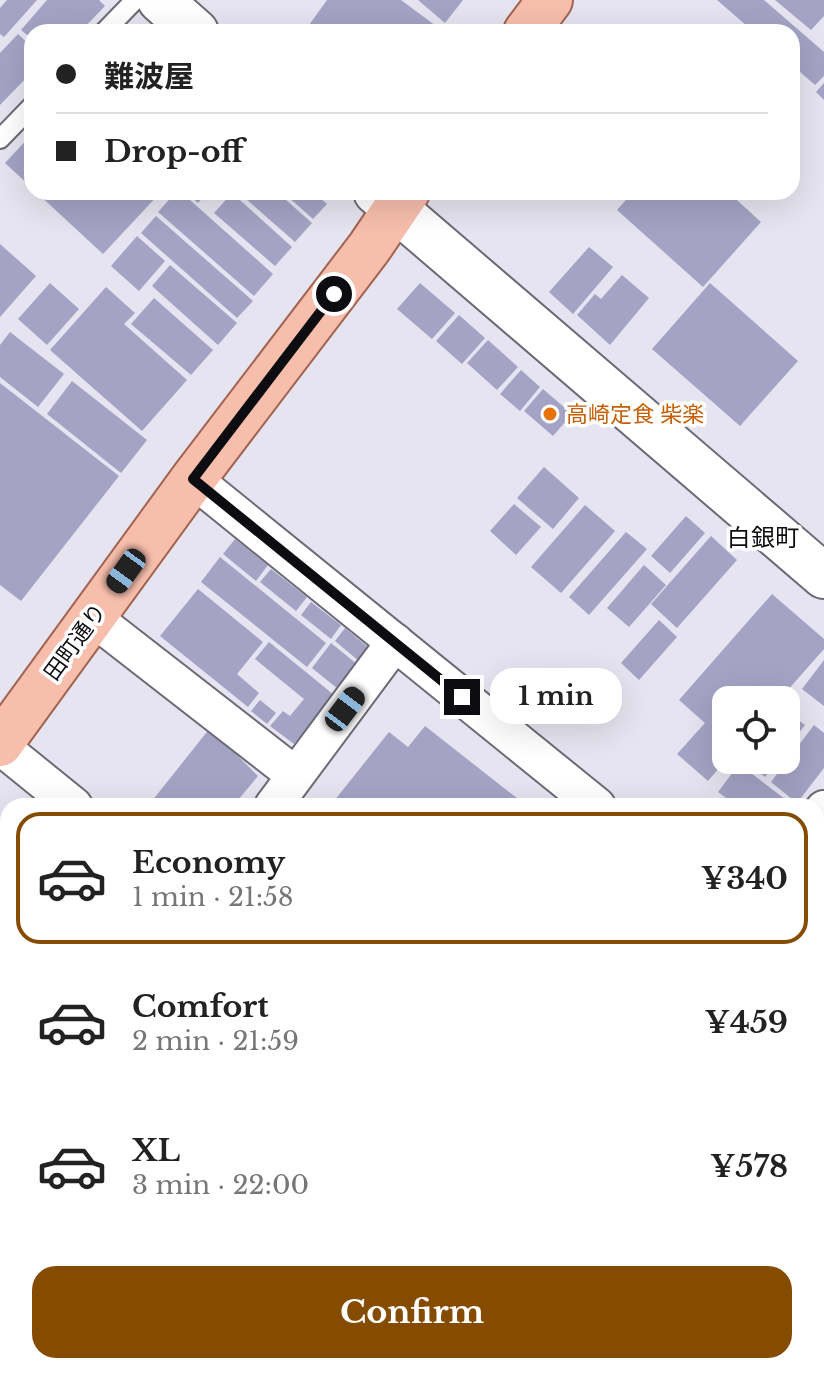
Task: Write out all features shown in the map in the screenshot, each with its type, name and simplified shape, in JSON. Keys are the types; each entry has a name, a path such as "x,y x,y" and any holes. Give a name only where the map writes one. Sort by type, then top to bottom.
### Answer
{"main road":[{"path":"532,24 550,0"},
{"name":"田町通り","path":"0,745 392,200"}],"street":[{"path":"160,0 187,24"},
{"path":"395,200 824,576"},
{"path":"193,479 587,798"},
{"path":"92,617 295,775"},
{"path":"279,798 395,642"},
{"path":"0,745 64,798"}],"lane":[{"path":"112,24 135,0"},
{"path":"0,139 24,114"}],"building":[{"path":"7,0 37,0 4,37 0,34 0,8"},
{"path":"47,0 99,0 105,6 88,24 26,24"},
{"path":"327,0 401,0 433,24 310,24"},
{"path":"418,0 463,0 445,23"},
{"path":"717,0 764,0 792,24 745,24"},
{"path":"775,0 824,0 824,16 811,30"},
{"path":"800,31 824,52 824,76 815,85 800,72"},
{"path":"18,34 24,40 24,80 0,105 0,53"},
{"path":"824,83 824,100 816,92"},
{"path":"24,143 24,181 5,163"},
{"path":"45,200 154,200 103,254"},
{"path":"169,200 190,200 273,274 254,296 158,212"},
{"path":"226,200 240,200 292,247 275,266 214,213"},
{"path":"247,200 286,200 312,223 295,242"},
{"path":"292,200 322,200 327,204 313,219"},
{"path":"626,200 737,200 761,222 703,287 617,210"},
{"path":"156,216 253,301 237,318 141,233"},
{"path":"137,236 165,261 139,291 111,266"},
{"path":"0,244 36,276 0,317"},
{"path":"589,247 613,267 573,314 549,292"},
{"path":"170,265 237,323 218,345 152,286"},
{"path":"622,275 649,298 610,345 577,315 595,294 601,299"},
{"path":"50,283 79,309 47,345 18,319"},
{"path":"420,283 455,313 432,339 397,309"},
{"path":"710,283 798,361 740,426 652,349"},
{"path":"106,287 135,313 124,324 187,380 142,431 50,350"},
{"path":"154,298 213,350 191,375 131,324"},
{"path":"459,315 485,338 462,364 436,341"},
{"path":"10,332 64,374 38,407 0,377 0,345"},
{"path":"488,340 518,367 497,390 467,363"},
{"path":"521,370 540,387 520,411 500,394"},
{"path":"72,381 147,440 121,473 47,414"},
{"path":"0,383 119,476 21,601 0,585"},
{"path":"543,389 572,414 553,436 524,411"},
{"path":"544,467 579,498 553,529 517,498"},
{"path":"514,504 541,527 516,555 490,531"},
{"path":"585,505 615,531 561,593 531,567"},
{"path":"686,516 705,533 670,573 651,556"},
{"path":"626,532 647,549 589,615 569,597"},
{"path":"711,536 737,560 677,628 651,604"},
{"path":"235,539 268,565 256,581 223,554"},
{"path":"220,557 326,643 307,667 201,582"},
{"path":"644,565 666,585 629,627 607,608"},
{"path":"271,569 307,597 296,611 260,582"},
{"path":"198,589 263,642 237,674 259,693 248,707 160,636"},
{"path":"772,594 824,639 824,649 791,686 712,686 714,774 708,781 677,754 705,723 679,700"},
{"path":"311,602 341,625 331,639 301,615"},
{"path":"659,620 677,637 639,680 621,663"},
{"path":"345,628 370,649 360,662 335,641"},
{"path":"269,642 334,695 294,744 270,726 283,711 290,716 304,699 255,659"},
{"path":"331,643 358,665 338,689 312,668"},
{"path":"824,660 824,706 802,689"},
{"path":"260,700 276,713 267,724 251,711"},
{"path":"814,725 824,733 824,768 801,798 791,798 771,782 777,774 800,774 800,744"},
{"path":"425,726 517,798 336,798 389,732 408,747"},
{"path":"210,728 258,776 240,798 154,798"},
{"path":"732,774 752,774 784,798 726,798 718,792"}],"place":[{"name":"高崎定食 柴楽","path":"550,414"}],"district":[{"name":"白銀町","path":"763,537"}],"route":[{"path":"334,294 193,479 462,697"}]}
